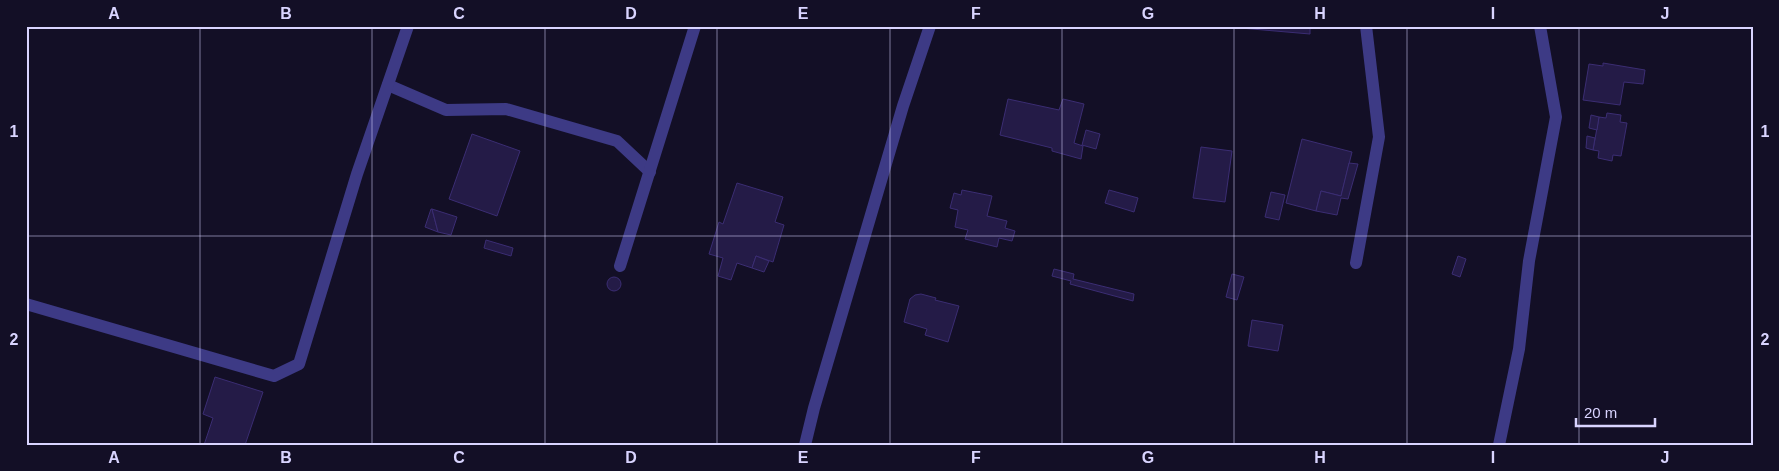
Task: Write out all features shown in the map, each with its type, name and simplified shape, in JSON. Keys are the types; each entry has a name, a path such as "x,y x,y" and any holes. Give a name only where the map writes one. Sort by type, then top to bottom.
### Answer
{"street":[{"path":"26,304 274,376 299,364 357,174 408,26"},
{"path":"620,266 695,26"},
{"path":"805,445 814,408 898,125 930,26"},
{"path":"1356,263 1379,137 1366,26"},
{"path":"1499,445 1519,349 1529,261 1556,117 1540,26"},
{"path":"388,85 446,110 506,109 617,141 650,172"}],"building":[{"path":"1217,26 1310,26 1310,34"},
{"path":"1603,63 1645,70 1643,84 1624,82 1620,105 1583,100 1589,64 1603,66"},
{"path":"1008,99 1059,110 1063,99 1084,104 1074,143 1083,146 1081,159 1052,151 1052,148 1000,135"},
{"path":"1607,113 1621,115 1620,122 1627,123 1621,156 1613,155 1612,161 1598,158 1599,151 1593,150 1599,117 1606,118"},
{"path":"1591,115 1599,117 1597,130 1589,128"},
{"path":"1086,130 1100,134 1096,149 1082,145"},
{"path":"472,134 520,151 497,216 449,199"},
{"path":"1587,136 1595,138 1593,150 1586,148"},
{"path":"1302,139 1352,152 1341,196 1321,191 1316,211 1286,203"},
{"path":"1201,147 1232,151 1225,202 1193,198"},
{"path":"1349,163 1358,164 1348,199 1341,198 1337,215 1316,211 1321,191 1341,196"},
{"path":"737,183 783,197 775,222 784,225 773,262 756,256 752,268 737,263 731,280 718,276 723,258 709,254 719,222 723,224"},
{"path":"962,190 992,196 987,216 1007,221 1005,228 1015,231 1012,241 999,238 997,247 965,239 968,230 955,227 958,210 950,208 954,193 961,195"},
{"path":"1109,190 1138,198 1134,212 1105,203"},
{"path":"1271,192 1285,195 1279,220 1265,217"},
{"path":"432,209 438,232 425,227"},
{"path":"432,209 457,217 451,235 438,232"},
{"path":"486,240 513,248 511,256 484,248"},
{"path":"756,256 769,261 764,272 752,268"},
{"path":"1458,256 1466,259 1460,277 1452,274"},
{"path":"1054,269 1074,274 1073,279 1134,294 1133,301 1070,284 1071,281 1052,276"},
{"path":"1232,274 1244,277 1237,300 1226,297"},
{"path":"614,277 619,279 621,284 619,289 614,291 609,289 607,284 609,279"},
{"path":"921,294 936,298 935,300 959,306 948,342 925,335 927,329 904,322 910,299 915,295"},
{"path":"1252,320 1283,325 1278,351 1248,346"},
{"path":"215,377 263,392 245,445 204,445 213,418 203,414"}]}
